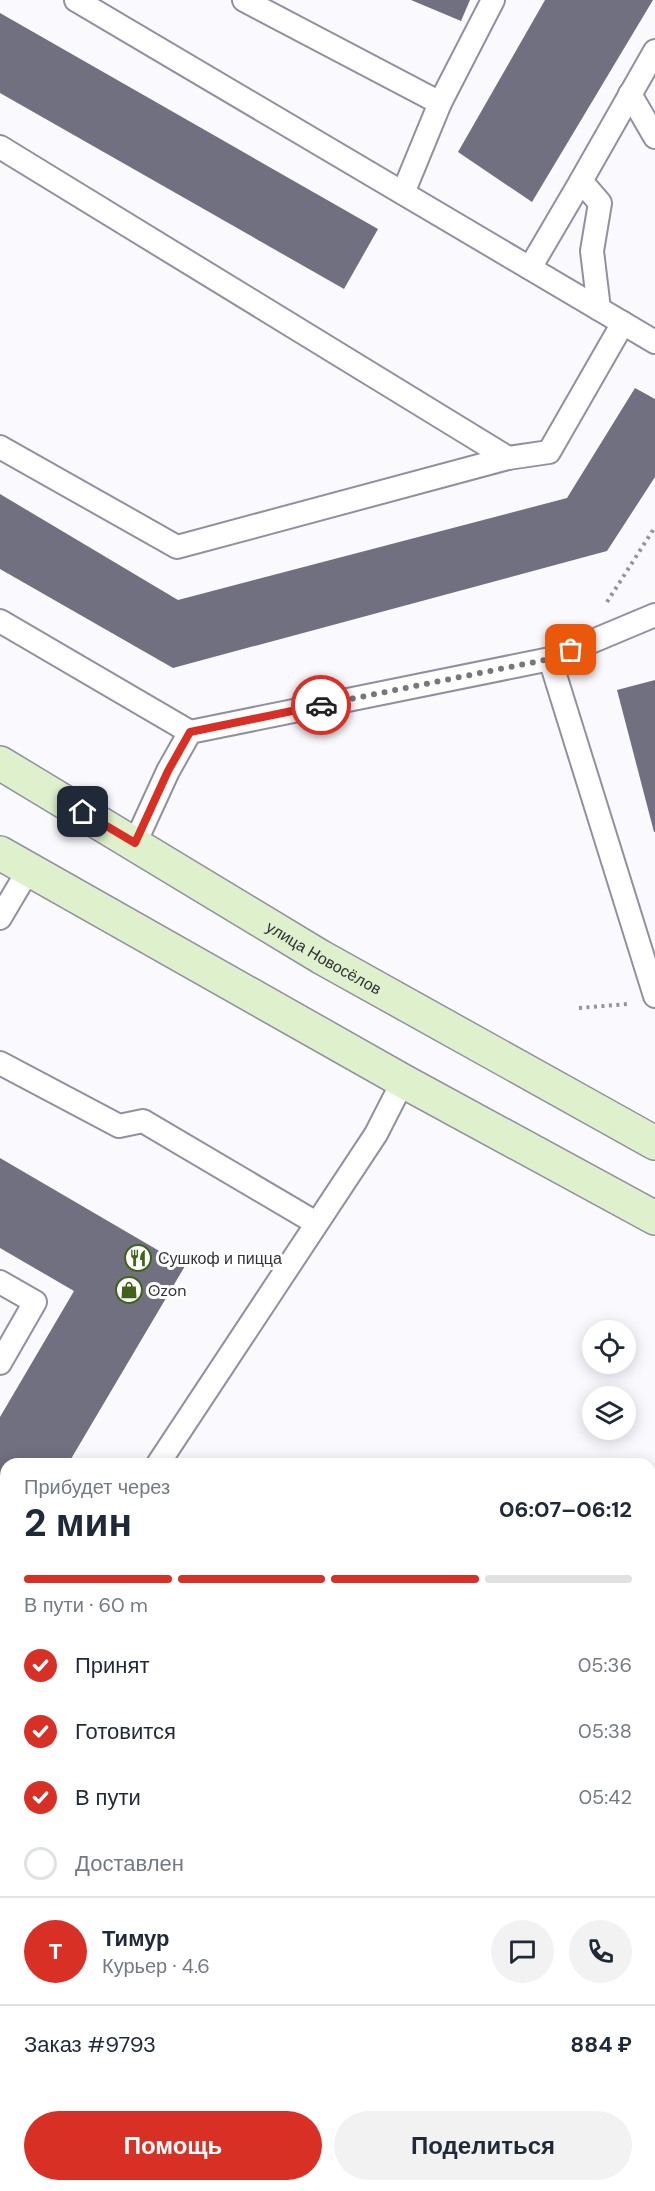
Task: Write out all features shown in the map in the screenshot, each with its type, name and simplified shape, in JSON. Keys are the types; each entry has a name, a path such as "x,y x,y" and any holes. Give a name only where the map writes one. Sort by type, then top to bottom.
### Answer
{"main road":[{"name":"улица Новосёлов","path":"0,763 321,957 655,1143"},
{"path":"0,853 403,1081 655,1218"}],"lane":[{"path":"76,0 655,342"},
{"path":"244,0 440,103"},
{"path":"403,193 440,103 493,0"},
{"path":"530,268 655,51"},
{"path":"630,94 655,137"},
{"path":"0,147 508,458"},
{"path":"581,181 600,203 592,251 599,309"},
{"path":"0,447 177,547 508,458 549,452 623,323"},
{"path":"0,621 190,732 550,659 655,615"},
{"path":"550,659 655,996"},
{"path":"135,843 168,771 190,732"},
{"path":"0,918 29,869"},
{"path":"0,1063 120,1126 143,1121 316,1224"},
{"path":"162,1458 376,1134 403,1081"},
{"path":"0,1282 35,1302 0,1363"}],"path":[{"path":"605,606 655,526"},
{"path":"579,1008 633,1004"}],"building":[{"path":"411,0 470,0 461,21"},
{"path":"545,0 653,0 532,202 458,152"},
{"path":"0,13 378,229 344,289 0,93"},
{"path":"635,388 655,399 655,477 607,551 173,668 0,569 0,494 178,600 567,498"},
{"path":"655,680 655,832 654,832 617,690"},
{"path":"0,1158 185,1266 72,1458 0,1458 0,1417 74,1291 0,1248"}],"way so far":[{"path":"321,705 550,659 571,650"}],"place":[{"name":"Сушкоф и пицца","path":"138,1258"},
{"name":"Ozon","path":"129,1290"}],"route":[{"path":"83,812 135,843 168,771 190,732 321,705"}]}
